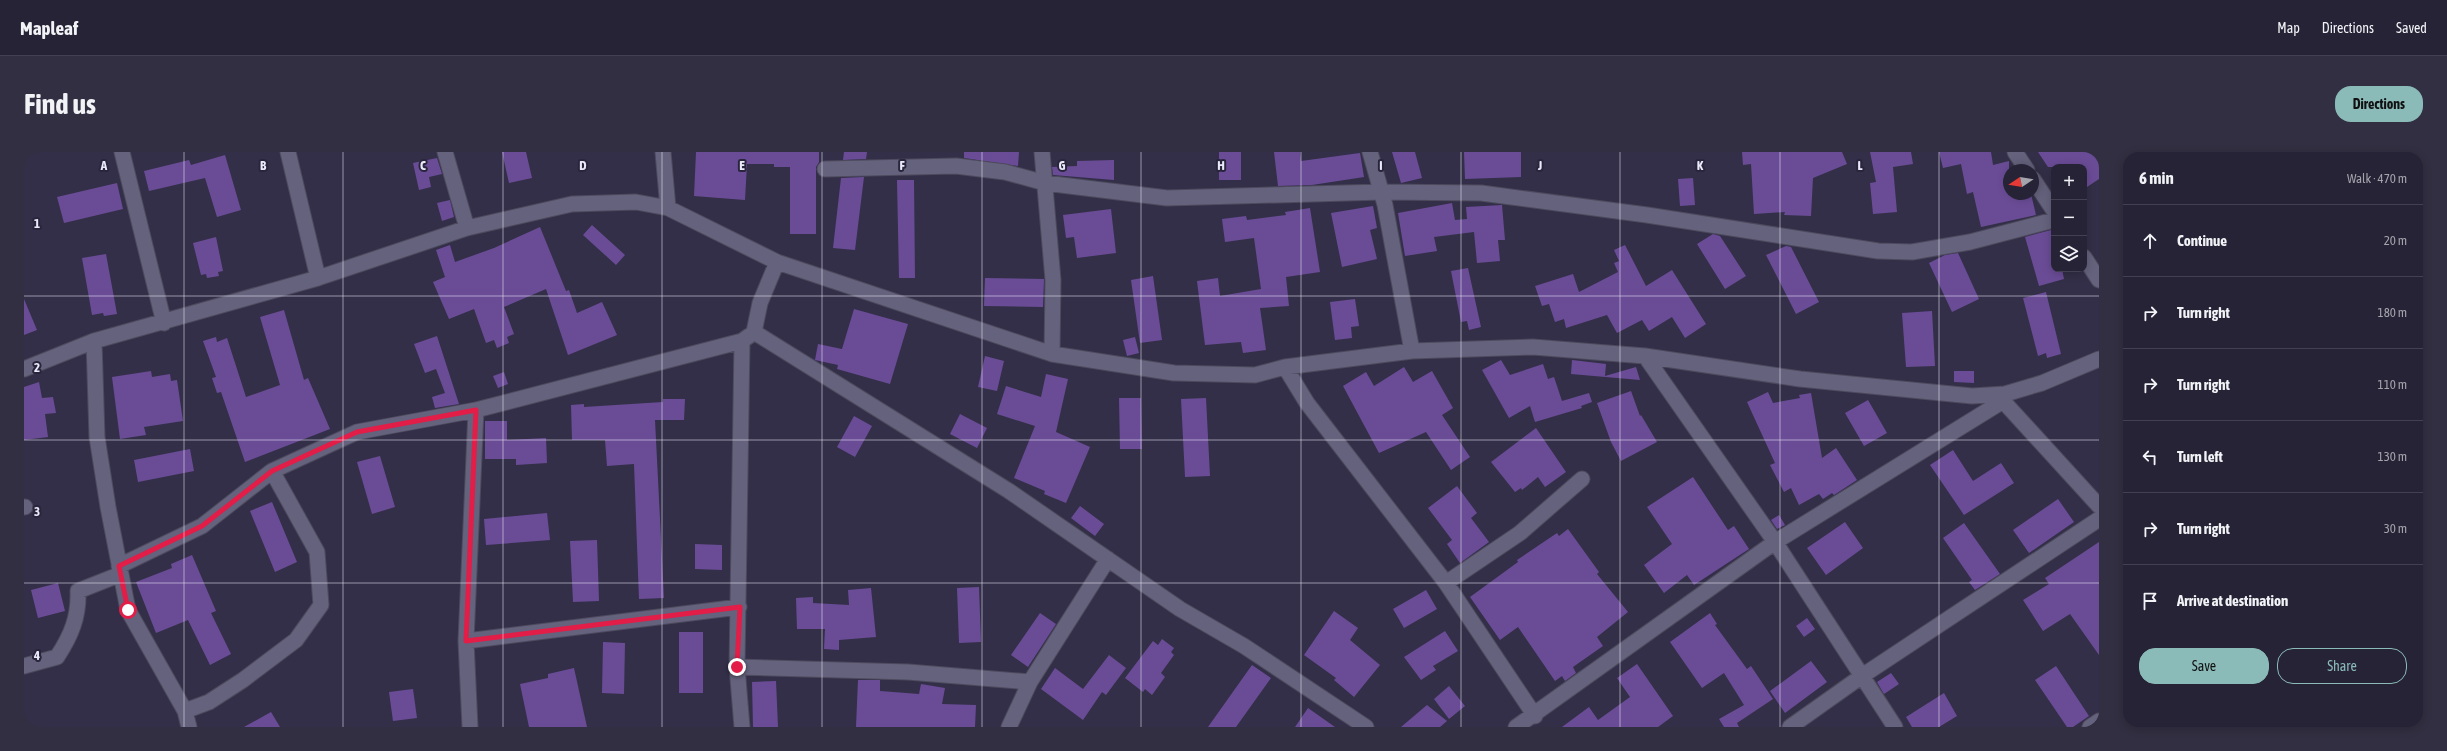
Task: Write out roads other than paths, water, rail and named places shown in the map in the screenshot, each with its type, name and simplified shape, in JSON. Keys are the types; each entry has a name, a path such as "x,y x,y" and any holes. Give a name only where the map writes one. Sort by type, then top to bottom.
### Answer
{"street":[{"path":"122,152 164,323"},
{"path":"288,152 318,278"},
{"path":"445,152 467,228"},
{"path":"663,152 668,208"},
{"path":"1042,152 1053,280 1052,354"},
{"path":"1370,152 1382,192 1412,351"},
{"path":"2015,152 2023,164"},
{"path":"825,169 956,166 1005,172 1045,183 1167,198 1382,192 1481,193 1655,216 1878,251 1912,252 1970,242 2051,221"},
{"path":"2039,188 2051,206"},
{"path":"24,369 94,341 164,323 318,278 467,228 572,204 636,202 668,208 777,262 1052,354 1174,373 1255,375 1285,367 1412,351 1533,347 1645,356 1800,379 1942,394 2004,397 2099,506"},
{"path":"742,727 737,667 748,336 777,262"},
{"path":"2087,262 2099,280"},
{"path":"24,666 57,657 69,641 78,600 78,591 202,526 272,471 357,432 476,410 748,336 1009,491 1180,609 1244,646 1366,727"},
{"path":"94,341 97,437 128,610 185,711 189,727"},
{"path":"1645,356 1775,542 1895,727"},
{"path":"1516,727 1535,716 1775,542 2004,397 2042,384 2099,358"},
{"path":"1285,367 1307,404 1446,583 1535,716"},
{"path":"470,727 466,641 476,410"},
{"path":"185,711 209,702 243,680 296,640 322,605 317,552 272,471"},
{"path":"1446,583 1520,533 1582,479"},
{"path":"1790,727 1862,676 2099,519"},
{"path":"1010,727 1030,682 1108,560"},
{"path":"466,641 740,607"},
{"path":"737,667 908,672 1030,682"},
{"path":"2090,727 2099,721"}]}
